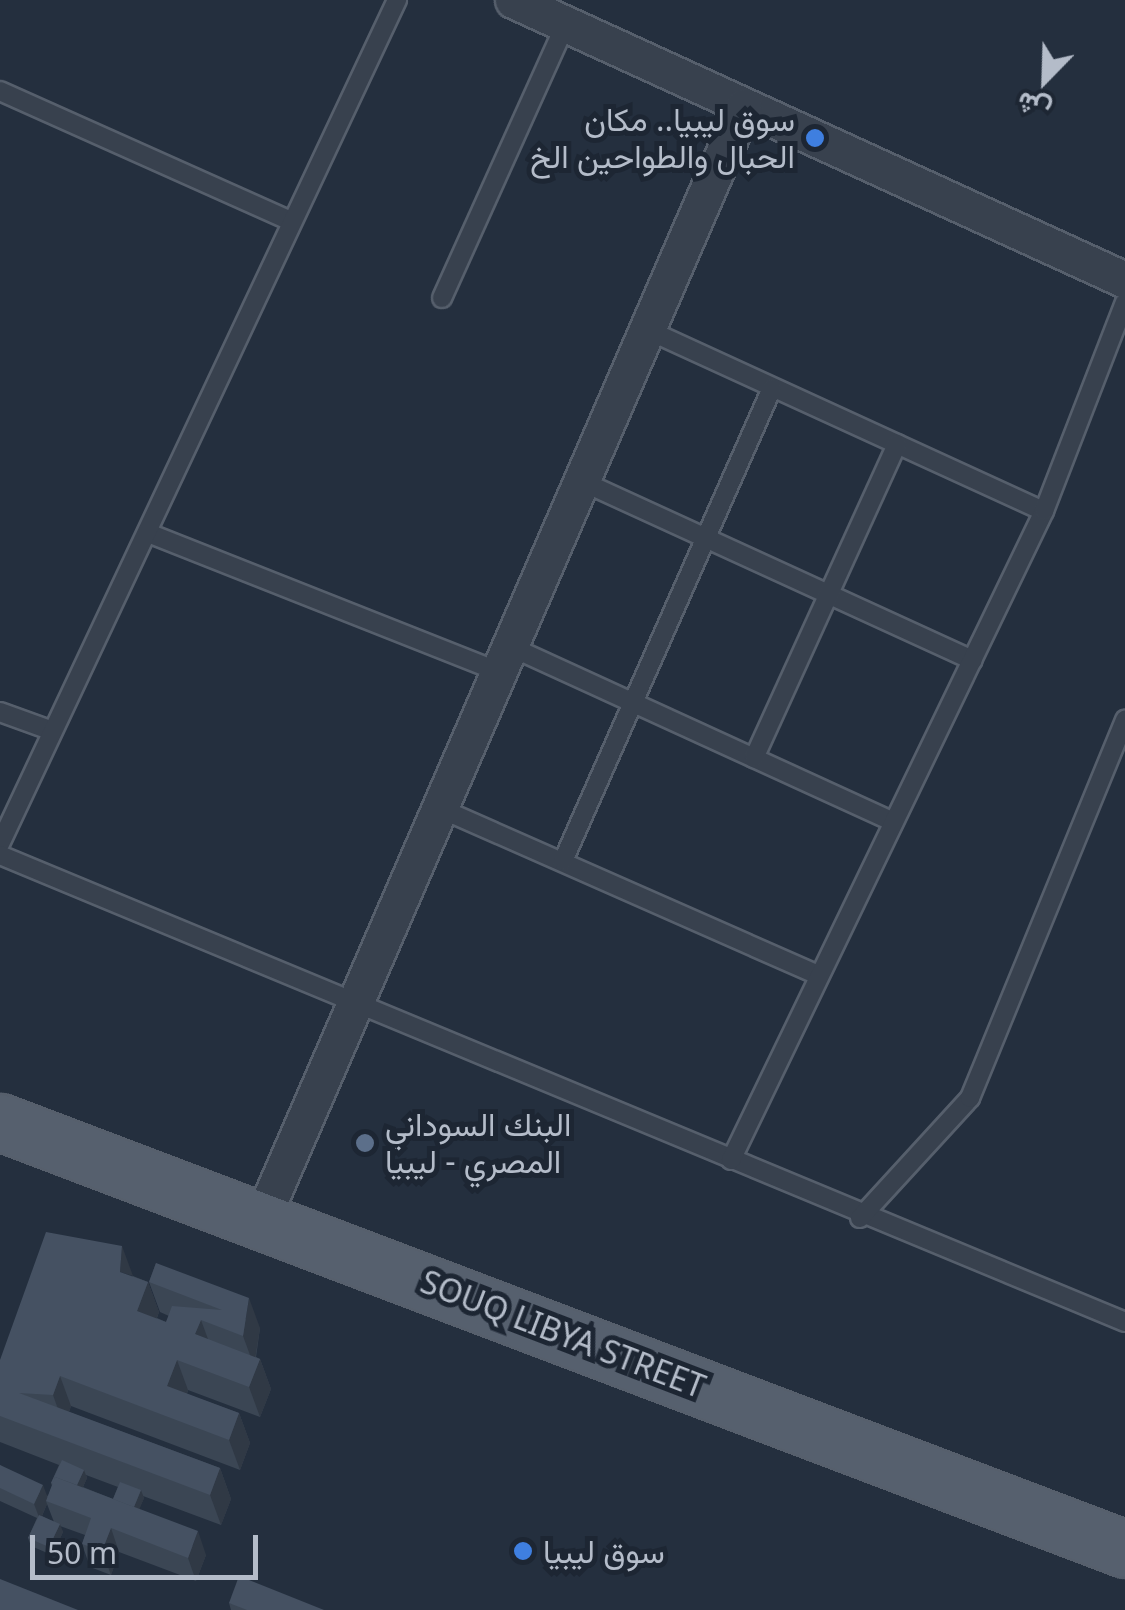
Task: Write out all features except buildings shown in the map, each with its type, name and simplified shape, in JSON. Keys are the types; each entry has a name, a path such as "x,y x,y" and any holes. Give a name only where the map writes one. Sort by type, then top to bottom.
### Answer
{"main road":[{"name":"SOUQ LIBYA STREET","path":"0,1122 262,1218 1125,1549"}],"street":[{"path":"513,0 572,12 744,106 1125,280"},
{"path":"262,1218 351,999 744,106"}],"lane":[{"path":"0,844 50,730 148,533 290,221 397,0"},
{"path":"442,298 572,12"},
{"path":"0,91 290,221"},
{"path":"731,1160 816,974 1044,511 1125,302"},
{"path":"648,330 1044,511"},
{"path":"562,861 772,388"},
{"path":"754,758 825,594 897,444"},
{"path":"580,480 972,660"},
{"path":"148,533 633,703 892,822"},
{"path":"0,712 50,730"},
{"path":"860,1218 970,1098 1125,720"},
{"path":"436,807 816,974"},
{"path":"0,854 351,999 860,1218 1125,1322"}],"place":[{"name":"سوق ليبيا.. مكان الحبال والطواحين الخ","path":"815,138"},
{"name":"البنك السوداني المصري - ليبيا","path":"365,1143"},
{"name":"سوق ليبيا","path":"523,1551"}]}
